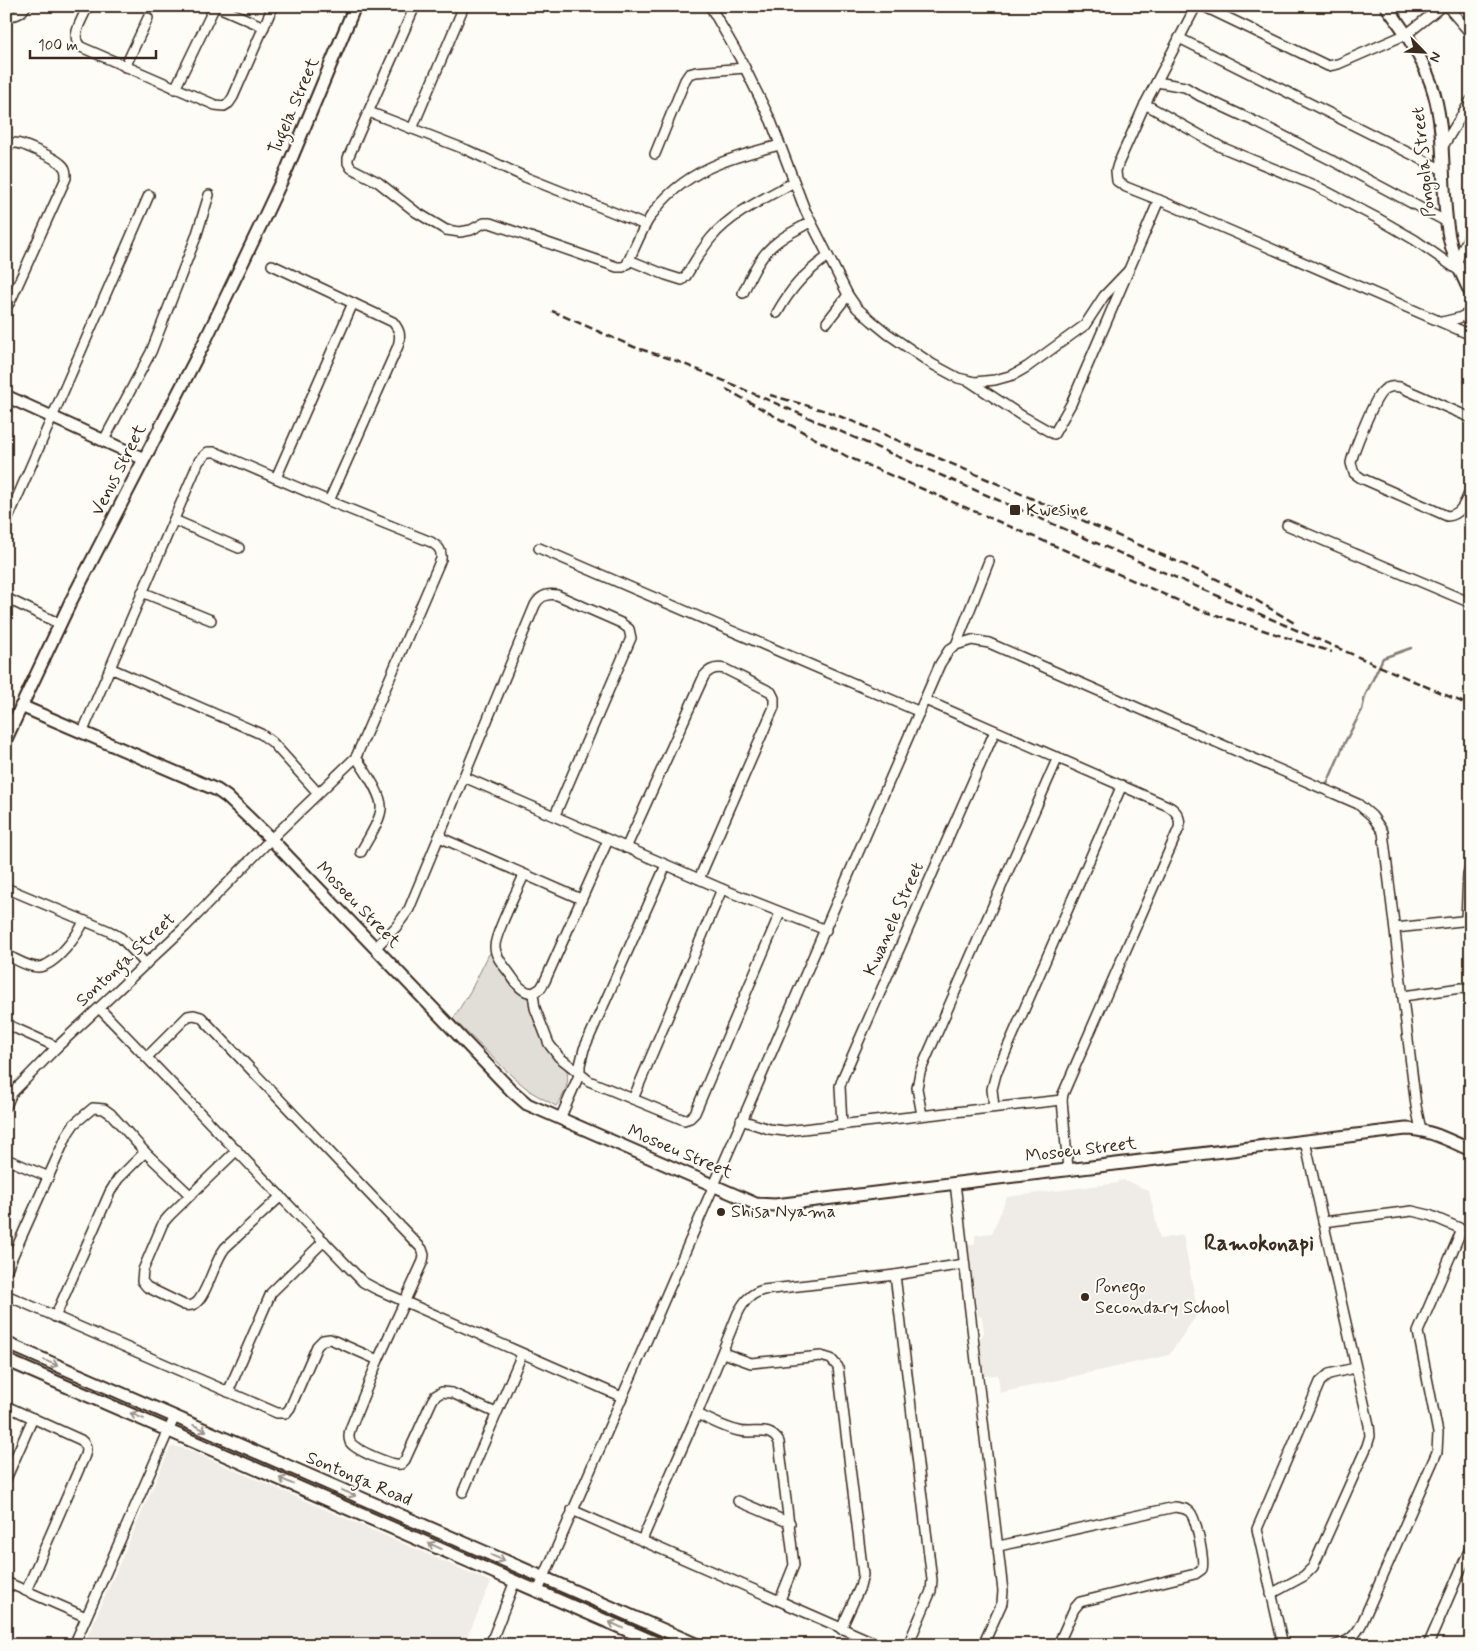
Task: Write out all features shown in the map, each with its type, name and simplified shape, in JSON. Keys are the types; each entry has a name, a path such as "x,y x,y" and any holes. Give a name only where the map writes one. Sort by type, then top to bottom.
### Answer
{"street":[{"path":"6,15 14,16 19,14 26,6"},
{"path":"88,6 76,35 78,44 81,47 175,89 215,105 224,106 229,103 274,6"},
{"path":"175,89 215,6 264,27"},
{"name":"Tugela Street","path":"264,218 287,169 355,6"},
{"path":"415,6 348,158 348,163 351,168 388,188 405,204 446,230 460,232 490,223 617,267 625,266 645,225 658,206 694,175 739,154 780,144"},
{"path":"412,129 464,6"},
{"path":"710,6 745,68 771,121 810,222 848,295 865,315 888,334 948,374 967,380 985,382 1004,378 1027,367 1085,325 1104,296 1128,271"},
{"path":"1196,6 1145,104 1118,164 1116,177 1121,184 1471,335"},
{"path":"1203,6 1328,66 1338,64 1407,34 1442,6"},
{"name":"Pongola Street","path":"1386,6 1407,34 1434,92 1440,120 1447,222 1459,266 1471,294"},
{"path":"1448,6 1471,34"},
{"path":"125,67 148,18"},
{"path":"1179,38 1443,170"},
{"path":"655,154 689,74 745,68"},
{"path":"1157,82 1185,87 1331,160 1447,222"},
{"path":"1442,148 1471,100"},
{"path":"1145,104 1177,120 1221,147 1316,186 1377,218 1459,266 1471,232"},
{"path":"369,112 467,150 525,177 645,225"},
{"path":"6,146 12,143 19,144 54,159 62,164 66,170 66,178 10,302 6,306"},
{"path":"629,260 682,280 704,247 721,228 748,208 794,182"},
{"path":"6,523 149,195"},
{"path":"104,440 151,352 196,237 209,195"},
{"path":"967,380 1022,416 1054,434 1071,404 1160,200"},
{"name":"Venus Street","path":"6,739 60,624 204,343 264,218"},
{"path":"743,293 769,248 780,239 810,222"},
{"path":"777,313 799,280 810,269 827,257"},
{"path":"272,265 393,322 399,329 398,346 329,501"},
{"path":"827,322 848,295"},
{"path":"276,478 353,303"},
{"path":"1442,322 1459,318 1471,312"},
{"path":"1471,418 1400,387 1386,388 1376,402 1351,463 1354,473 1361,478 1447,516 1455,515 1460,510 1471,488"},
{"path":"6,396 144,459"},
{"path":"83,731 200,461 208,452 214,452 431,542 440,549 442,553 441,559 356,757 379,796 381,803 380,816 361,852"},
{"path":"174,520 239,548"},
{"path":"1286,525 1471,603"},
{"path":"539,548 920,712"},
{"path":"956,644 989,561"},
{"path":"142,592 212,620"},
{"path":"375,948 405,916 535,605 545,595 557,595 621,623 629,629 631,638 555,816"},
{"path":"6,598 60,624"},
{"path":"538,1591 940,664 949,650 956,644 972,640 989,643 1358,804 1372,816 1383,832 1416,1106 1421,1130"},
{"path":"110,668 261,734 272,742 318,793"},
{"path":"626,848 704,676 714,668 725,669 771,692 774,698 774,708 700,879"},
{"path":"925,700 1174,809 1180,823 1065,1087 1062,1100 1068,1169"},
{"name":"Mosoeu Street","path":"21,706 217,790 227,797 271,839 516,1096 532,1107 756,1204 767,1205 1406,1129 1421,1130 1471,1150"},
{"name":"Kwanele Street","path":"842,1125 840,1086 843,1077 995,731"},
{"name":"Sontonga Street","path":"6,1106 9,1091 185,927 271,839 356,757"},
{"path":"922,1115 917,1088 920,1072 1058,758"},
{"path":"464,777 722,889 826,930"},
{"path":"994,1107 992,1089 996,1074 1122,785"},
{"path":"439,837 581,899"},
{"path":"524,875 497,937 495,949 499,959 520,988 526,992 533,993 541,988 546,981 608,840"},
{"path":"1395,928 1468,920 1468,874 1471,863"},
{"path":"560,1119 580,1073 584,1049 666,865"},
{"path":"6,888 121,938 146,964"},
{"path":"633,1099 722,889"},
{"path":"533,993 535,1008 549,1044 559,1057 589,1081 680,1119 688,1119 693,1116 780,913"},
{"path":"6,955 30,966 39,967 46,965 52,962 71,942 84,921"},
{"path":"1403,996 1461,988 1471,990"},
{"path":"99,1008 364,1282 405,1302 622,1397"},
{"path":"147,1057 188,1016 197,1016 204,1019 422,1248 423,1261 378,1360 349,1431 350,1441 358,1449 396,1465 403,1463 432,1401 435,1396 442,1392 452,1394 496,1413"},
{"path":"6,1024 57,1047"},
{"path":"742,1120 779,1131 1062,1100"},
{"path":"6,1271 68,1132 74,1124 93,1108 104,1109 111,1114 145,1152 190,1195"},
{"path":"1271,1594 1304,1576 1313,1567 1369,1441 1369,1425 1305,1141"},
{"path":"237,1150 163,1223 142,1276 142,1280 147,1287 184,1305 189,1306 196,1303 216,1261 225,1248 281,1196"},
{"path":"55,1317 110,1192 118,1179 145,1152"},
{"path":"6,1159 49,1177"},
{"path":"955,1183 1004,1596 983,1645"},
{"path":"1323,1222 1412,1211 1422,1212 1471,1233"},
{"path":"1336,1645 1352,1637 1362,1623 1437,1452 1438,1433 1418,1332 1462,1229"},
{"path":"228,1392 271,1293 324,1241"},
{"path":"642,1540 741,1307 747,1298 757,1292 895,1275 964,1264"},
{"path":"895,1275 932,1580 931,1591 908,1645"},
{"path":"6,1295 273,1412 284,1414 290,1408 316,1346 323,1340 330,1339 378,1360"},
{"name":"Sontonga Road","path":"6,1344 698,1645"},
{"path":"723,1353 750,1363 821,1356 831,1359 838,1367 863,1571 860,1587 841,1628"},
{"path":"463,1492 522,1354"},
{"name":"Sontonga Road","path":"6,1360 169,1429 661,1645"},
{"path":"1282,1645 1257,1533 1259,1519 1320,1382 1329,1374 1355,1368"},
{"path":"6,1406 81,1440 85,1444 86,1449 26,1591"},
{"path":"697,1414 737,1431 761,1431 776,1437 781,1448 794,1567 780,1600"},
{"path":"74,1645 175,1416"},
{"path":"6,1479 33,1418"},
{"path":"738,1501 790,1523"},
{"path":"999,1546 1175,1507 1186,1510 1193,1516 1203,1557 1202,1569 1195,1574 1080,1602 1074,1609 1058,1645"},
{"path":"572,1510 880,1645"},
{"path":"1428,1645 1471,1546"},
{"path":"490,1645 515,1581"},
{"path":"6,1582 86,1617"}],"shaded area":[{"path":"491,953 509,983 529,1000 541,1039 567,1071 566,1087 562,1098 556,1106 531,1092 513,1077 453,1019"},
{"name":"Ponego Secondary School","path":"1125,1180 1149,1191 1160,1239 1183,1235 1198,1313 1169,1355 1000,1393 998,1375 984,1376 980,1339 984,1333 982,1318 978,1315 968,1245 975,1245 975,1235 992,1233 1007,1197 1118,1183 1118,1181"},
{"path":"174,1446 189,1450 491,1582 464,1645 84,1644 170,1448"}],"waterway":[{"path":"1327,784 1345,742 1362,710 1365,696 1383,658 1411,648"}],"railway":[{"path":"552,311 634,347 706,373 1471,706"},
{"path":"726,389 848,457 1197,609 1332,652"},
{"path":"770,395 826,411 862,425 1204,573 1239,590 1296,624"}],"place":[{"name":"Kwesine","path":"1015,510"},
{"name":"Shisa Nyama","path":"721,1212"},
{"name":"Ponego Secondary School","path":"1085,1297"}],"district":[{"name":"Ramokonapi","path":"1259,1244"}]}
